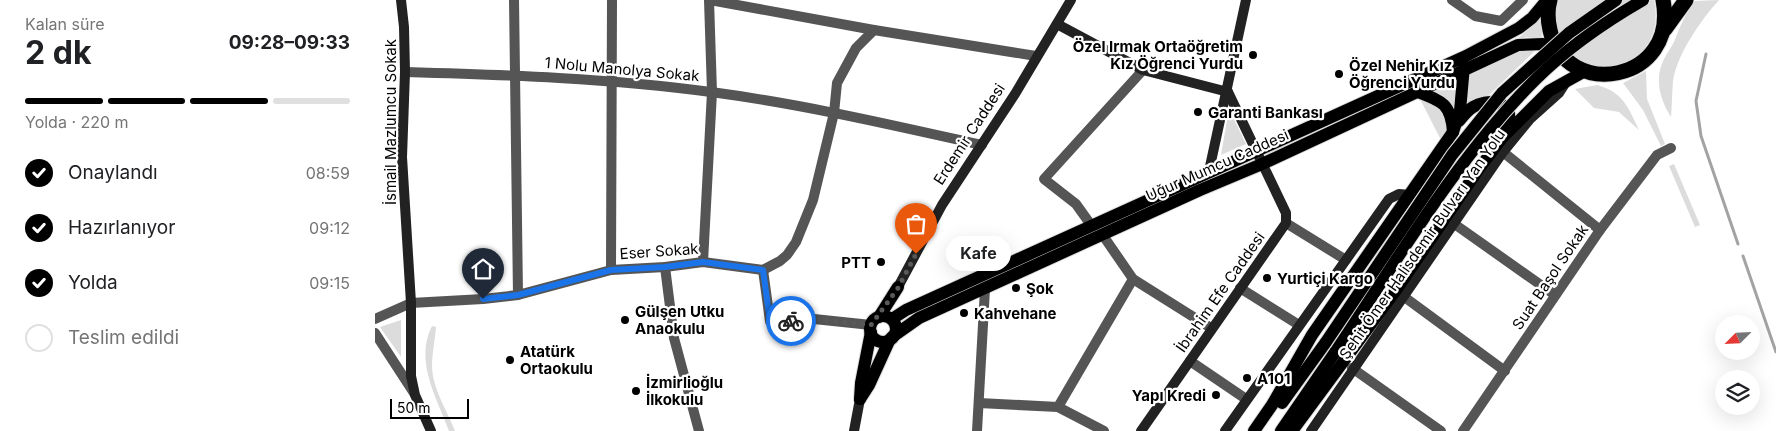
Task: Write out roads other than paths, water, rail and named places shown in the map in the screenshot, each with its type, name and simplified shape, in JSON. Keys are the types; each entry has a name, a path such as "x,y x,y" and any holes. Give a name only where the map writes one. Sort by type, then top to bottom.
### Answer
{"highway":[{"path":"1549,0 1548,20 1552,36 1559,50 1571,62 1585,71 1608,75 1636,67 1648,58 1657,46 1664,30 1686,0"},
{"path":"1663,0 1665,13 1664,30"}],"main road":[{"name":"Uğur Mumcu Caddesi","path":"880,322 1255,150 1466,56 1519,28 1532,18 1549,0"},
{"path":"1262,431 1326,342 1452,156 1503,93 1569,34 1616,0"},
{"path":"1281,431 1458,171 1491,127 1536,78 1565,54 1643,0"},
{"name":"Uğur Mumcu Caddesi","path":"891,338 919,318 1262,164 1517,45 1543,44 1559,50"},
{"path":"1456,126 1466,56"},
{"path":"1292,431 1328,384 1503,137 1549,91 1585,71"},
{"path":"1418,92 1439,100 1447,106 1456,126"},
{"path":"1254,431 1272,405 1312,335 1456,126 1474,106 1491,101 1502,103 1506,107 1509,120 1503,137"},
{"name":"Erdemir Caddesi","path":"860,399 861,383 880,322 898,288"},
{"path":"880,322 878,340 891,338"},
{"name":"Erdemir Caddesi","path":"860,399 869,385 895,326 880,322"}],"street":[{"name":"İsmail Mazlumcu Sokak","path":"401,0 405,72 402,157 411,303 410,357 415,395 431,431"},
{"path":"514,0 518,295"},
{"path":"611,270 612,0"},
{"path":"703,262 712,92 710,0 874,30 1037,56"},
{"name":"Erdemir Caddesi","path":"898,288 942,205 982,145 1071,0"},
{"path":"1209,171 1228,92 1246,0"},
{"path":"1452,0 1475,16 1501,21 1523,0"},
{"path":"1057,24 1143,70 1228,92"},
{"path":"874,30 856,48 846,63 837,83 834,113 813,200 796,242 787,255 763,270 770,321 814,319 880,322"},
{"path":"1091,225 1076,204 1044,179 1143,70"},
{"name":"1 Nolu Manolya Sokak","path":"405,72 515,75 612,82 712,92 834,113"},
{"name":"Şehit Ömer Halisdemir Bulvarı Yan Yolu","path":"1311,431 1352,368 1503,152 1530,120 1559,93 1566,81"},
{"path":"1228,92 1285,213 1286,223 1346,260"},
{"path":"834,113 982,145"},
{"name":"Suat Başol Sokak","path":"1463,431 1600,230 1657,155 1671,148"},
{"path":"1503,152 1600,230"},
{"path":"1225,431 1392,196 1409,195"},
{"name":"İbrahim Efe Caddesi","path":"1141,431 1286,223"},
{"path":"1453,223 1555,295"},
{"path":"1103,234 1133,279 1211,328"},
{"name":"Eser Sokak","path":"411,303 518,295 611,270 665,267 703,262 763,270"},
{"path":"665,267 674,338 699,431"},
{"path":"1057,408 1133,279"},
{"path":"1241,288 1299,325"},
{"path":"977,431 985,289"},
{"path":"1403,296 1505,371"},
{"path":"375,319 411,303"},
{"path":"375,333 415,395"},
{"path":"1190,361 1247,399"},
{"path":"1352,368 1441,431"},
{"name":"Erdemir Caddesi","path":"853,431 860,399"},
{"path":"979,403 1057,408 1104,431"}],"waterway":[{"path":"1706,54 1696,101 1701,136 1738,244"},
{"path":"1743,256 1776,352"}],"place":[{"name":"Özel Irmak Ortaöğretim Kız Öğrenci Yurdu","path":"1253,55"},
{"name":"Özel Nehir Kız Öğrenci Yurdu","path":"1339,74"},
{"name":"Garanti Bankası","path":"1198,112"},
{"name":"Kafe","path":"916,254"},
{"name":"PTT","path":"881,262"},
{"name":"Yurtiçi Kargo","path":"1267,278"},
{"name":"Şok","path":"1016,288"},
{"name":"Kahvehane","path":"964,313"},
{"name":"Gülşen Utku Anaokulu","path":"625,320"},
{"name":"Atatürk Ortaokulu","path":"510,360"},
{"name":"A101","path":"1247,378"},
{"name":"İzmirlioğlu İlkokulu","path":"636,391"},
{"name":"Yapı Kredi","path":"1216,395"}]}
